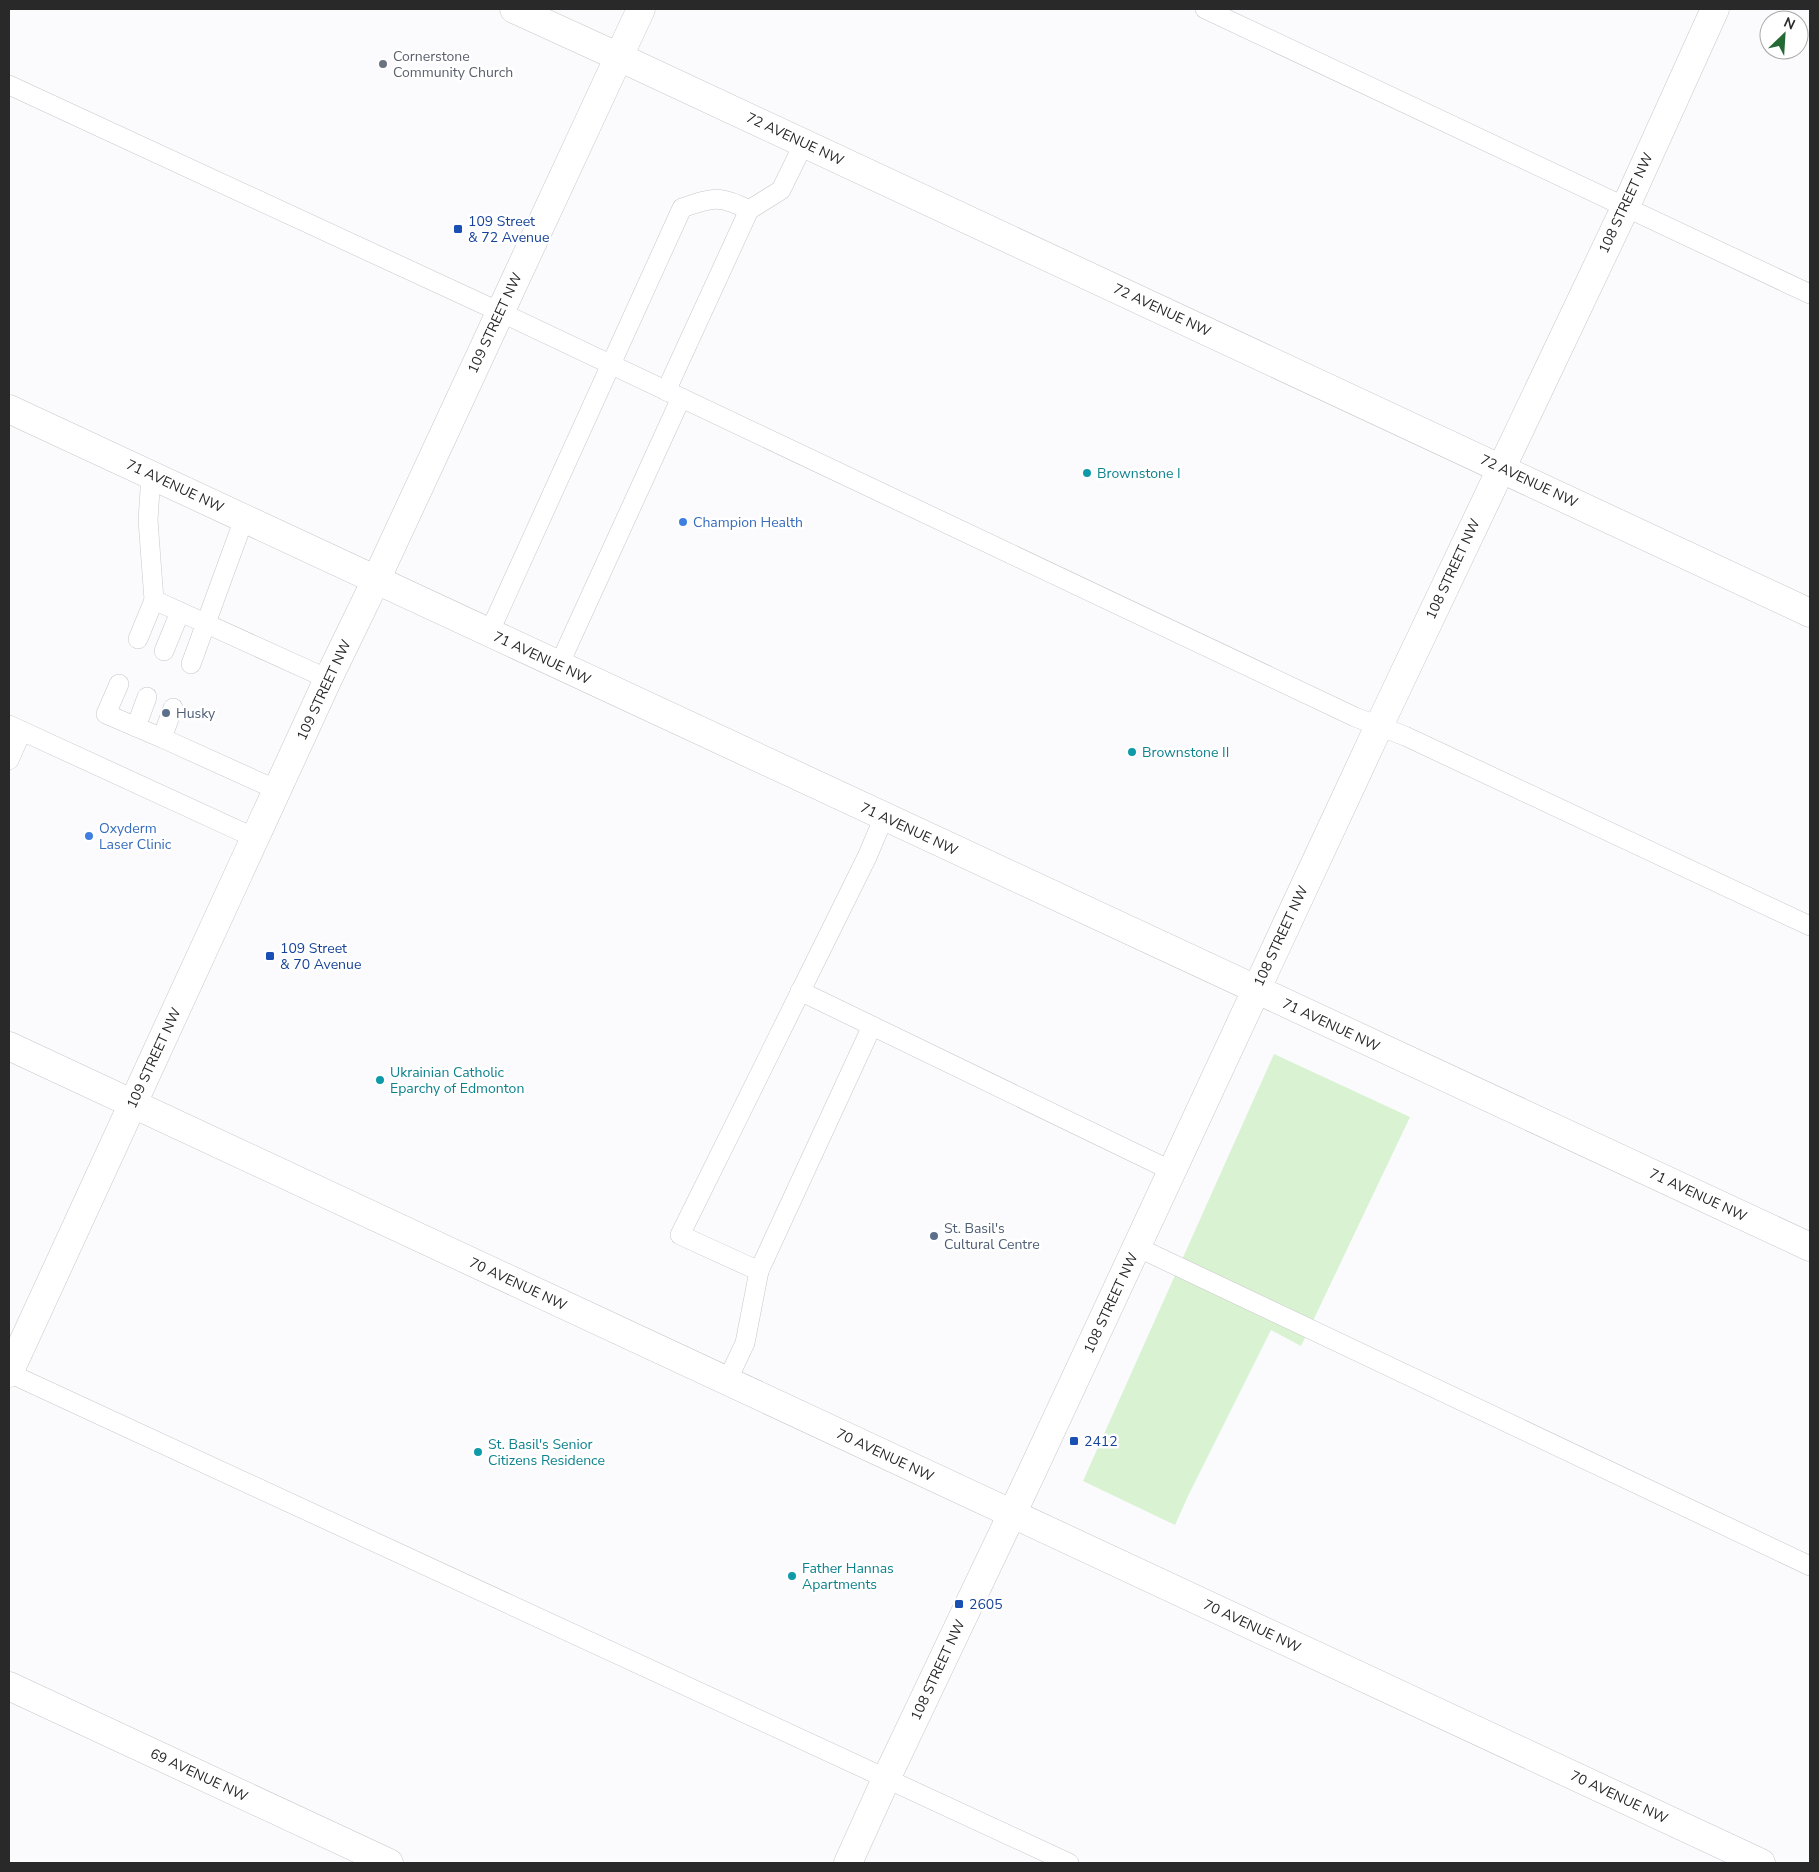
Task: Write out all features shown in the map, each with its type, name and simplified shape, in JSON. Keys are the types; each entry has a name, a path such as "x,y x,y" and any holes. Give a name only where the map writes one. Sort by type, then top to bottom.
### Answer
{"street":[{"name":"72 AVENUE NW","path":"514,9 1810,613"},
{"name":"109 STREET NW","path":"9,1373 328,679 376,580 641,9"},
{"name":"108 STREET NW","path":"848,1863 1379,726 1625,208 1716,9"},
{"name":"71 AVENUE NW","path":"9,409 1810,1248"},
{"name":"70 AVENUE NW","path":"9,1046 1761,1863"},
{"name":"69 AVENUE NW","path":"9,1686 389,1863"}],"lane":[{"path":"1205,9 1810,294"},
{"path":"9,85 500,312 1355,717 1405,736 1810,926"},
{"path":"558,665 674,395 749,210 782,190 804,143"},
{"path":"489,633 682,208 707,199 729,200 749,210"},
{"path":"138,639 154,600 148,520 150,475"},
{"path":"191,664 244,519"},
{"path":"154,600 328,679"},
{"path":"164,651 180,612"},
{"path":"119,684 106,714 277,790"},
{"path":"136,727 147,697"},
{"path":"162,738 173,708"},
{"path":"9,760 15,728 255,838"},
{"path":"759,1271 680,1235 867,857 884,817"},
{"path":"800,991 1172,1171"},
{"path":"727,1382 745,1343 759,1271 872,1026"},
{"path":"1137,1247 1810,1566"},
{"path":"9,1373 1069,1863"}],"green space":[{"path":"1274,1054 1410,1117 1301,1346 1271,1330 1175,1525 1083,1481"}],"place":[{"name":"Cornerstone Community Church","path":"383,64"},
{"name":"109 Street & 72 Avenue","path":"458,229"},
{"name":"Brownstone I","path":"1087,473"},
{"name":"Champion Health","path":"683,522"},
{"name":"Husky","path":"166,713"},
{"name":"Brownstone II","path":"1132,752"},
{"name":"Oxyderm Laser Clinic","path":"89,836"},
{"name":"109 Street & 70 Avenue","path":"270,956"},
{"name":"Ukrainian Catholic Eparchy of Edmonton","path":"380,1080"},
{"name":"St. Basil's Cultural Centre","path":"934,1236"},
{"name":"2412","path":"1074,1441"},
{"name":"St. Basil's Senior Citizens Residence","path":"478,1452"},
{"name":"Father Hannas Apartments","path":"792,1576"},
{"name":"2605","path":"959,1604"}]}
